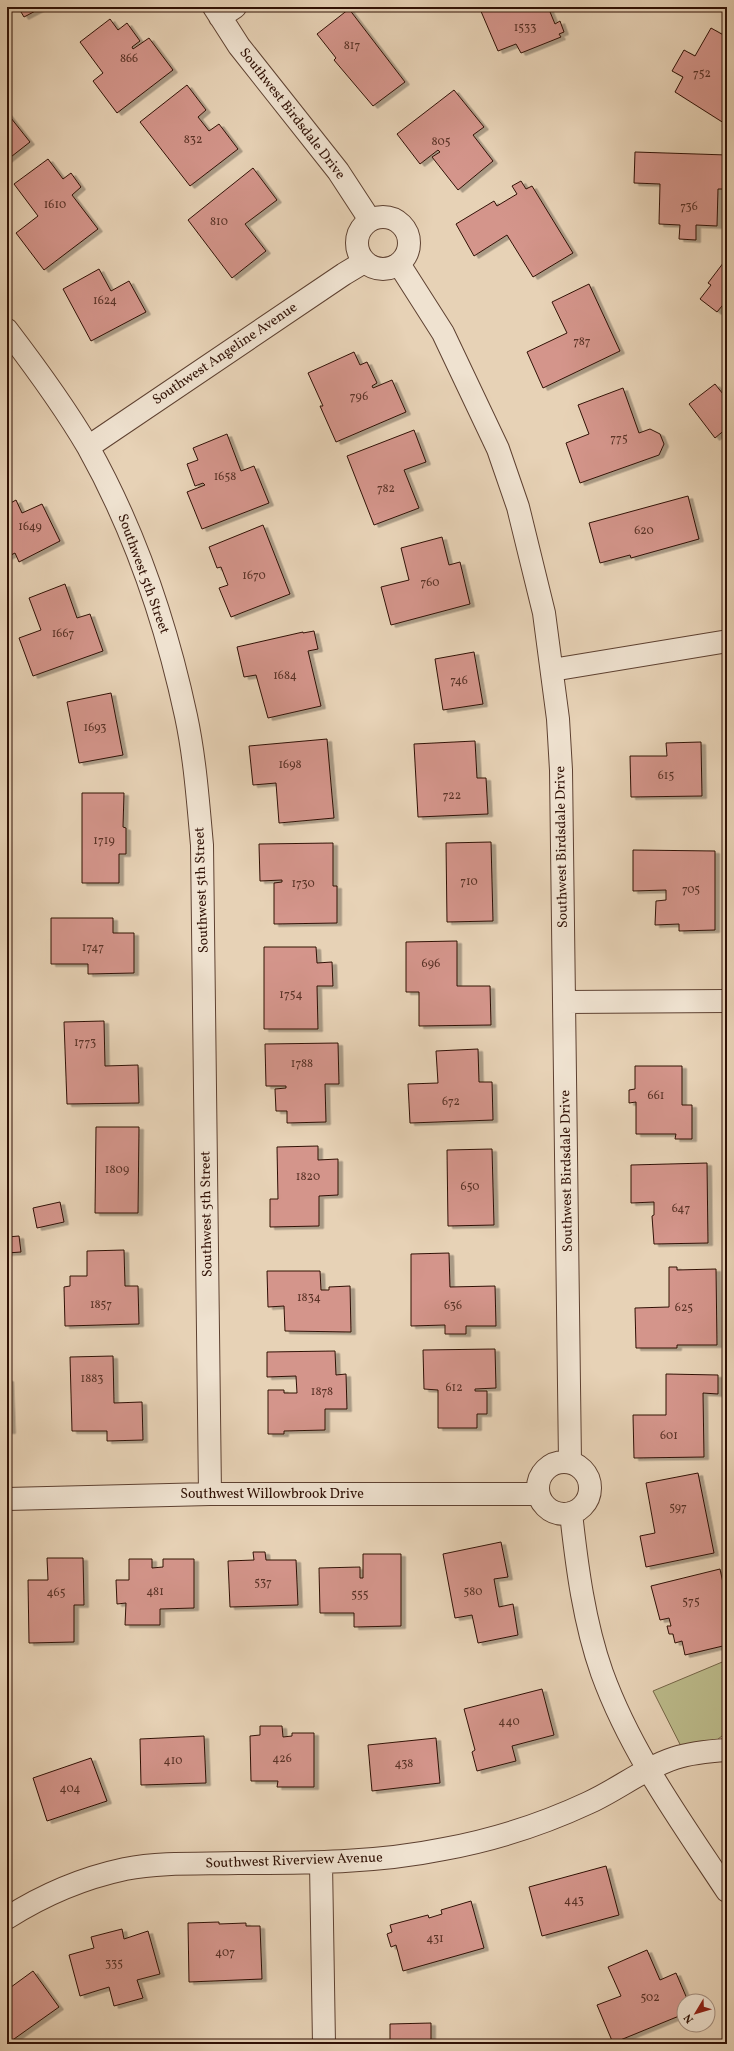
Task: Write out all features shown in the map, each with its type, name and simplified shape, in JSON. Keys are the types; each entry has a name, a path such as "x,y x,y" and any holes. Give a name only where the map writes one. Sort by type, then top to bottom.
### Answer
{"street":[{"name":"Southwest Birdsdale Drive","path":"223,10 239,46 338,171 370,220"},
{"path":"378,217 389,218 401,224 406,231 409,246 406,255 399,264 390,269 379,270 364,262 357,249 357,237 362,227 370,220 378,217"},
{"name":"Southwest Angeline Avenue","path":"88,447 364,262"},
{"name":"Southwest Birdsdale Drive","path":"399,264 443,333 498,449 518,507 544,613 558,719 561,770 570,1462"},
{"name":"Southwest 5th Street","path":"7,330 61,403 88,447 117,503 144,569 168,639 187,717 202,845 210,1494"},
{"path":"552,670 722,642"},
{"path":"564,1002 727,1001"},
{"path":"570,1462 582,1468 587,1475 590,1491 588,1499 581,1508 572,1513 561,1514 548,1509 541,1502 538,1494 538,1481 543,1471 552,1464 570,1462"},
{"name":"Southwest Willowbrook Drive","path":"7,1498 210,1494 538,1494"},
{"path":"572,1513 577,1571 602,1673 624,1726 648,1770 727,1891"},
{"name":"Southwest Riverview Avenue","path":"7,1918 56,1890 124,1870 161,1864 321,1863 391,1858 445,1849 490,1838 562,1814 589,1802 648,1770 675,1758 727,1750"},
{"path":"321,1863 324,2044"}],"shaded area":[{"path":"727,1660 727,1732 689,1762 653,1691"}],"building":[{"path":"18,7 43,7 24,17"},
{"path":"484,7 548,7 555,24 560,21 564,32 559,34 561,37 521,53 516,44 498,51 480,9"},
{"path":"349,9 405,82 373,106 334,60 336,58 317,34"},
{"path":"110,19 118,30 127,23 140,41 132,47 133,49 149,38 173,70 117,113 93,81 103,73 80,42"},
{"path":"711,28 727,37 727,125 675,92 683,77 672,71 684,50 695,56"},
{"path":"187,85 206,110 198,117 209,131 219,124 238,149 190,186 140,122"},
{"path":"454,90 484,127 473,135 493,161 458,190 432,157 440,152 438,150 420,164 397,134"},
{"path":"7,113 30,142 7,160"},
{"path":"635,152 727,155 727,189 718,189 717,226 696,225 696,240 679,239 680,225 659,224 660,184 634,183"},
{"path":"48,159 63,179 71,173 81,187 72,195 98,229 44,270 16,233 38,216 14,184"},
{"path":"253,168 277,200 245,224 266,251 232,278 188,220"},
{"path":"521,181 526,189 532,186 573,253 533,277 507,235 474,256 456,224 494,201 497,206 517,194 512,186"},
{"path":"727,258 727,300 717,312 700,299 711,285 708,283"},
{"path":"99,269 111,291 129,281 146,312 91,341 63,289"},
{"path":"589,284 620,351 543,388 527,352 567,333 552,302"},
{"path":"354,352 360,365 367,362 377,383 372,386 373,388 392,380 406,412 336,442 320,406 323,406 308,373"},
{"path":"715,384 727,399 727,428 715,438 689,404"},
{"path":"623,388 639,433 650,429 660,434 664,444 659,455 580,483 566,443 589,434 578,405"},
{"path":"414,430 426,462 404,470 419,508 374,525 347,456"},
{"path":"227,434 241,471 254,466 269,503 202,529 187,492 205,485 203,483 195,486 187,464 198,460 193,448"},
{"path":"688,496 699,539 631,558 630,555 600,563 589,523"},
{"path":"16,500 22,513 42,504 60,541 19,562 15,553 7,557 7,505"},
{"path":"263,525 290,594 231,617 219,588 228,585 221,567 217,568 209,547"},
{"path":"442,537 449,565 460,562 470,604 391,625 381,587 409,580 401,548"},
{"path":"65,584 77,618 90,614 103,651 33,676 19,638 41,630 29,598"},
{"path":"314,631 318,649 308,651 321,706 268,718 256,675 244,677 237,647 303,632"},
{"path":"474,652 483,704 443,710 435,659"},
{"path":"111,693 123,755 79,763 67,702"},
{"path":"327,739 334,818 279,823 276,783 253,785 249,746"},
{"path":"475,741 477,778 486,778 488,814 418,817 414,744"},
{"path":"701,742 702,796 631,797 630,756 667,756 666,743"},
{"path":"82,793 124,793 123,827 126,828 126,854 119,854 119,883 82,883"},
{"path":"491,842 493,921 447,922 446,843"},
{"path":"333,843 333,886 337,886 337,923 274,924 274,883 282,882 282,880 260,881 259,844"},
{"path":"633,850 715,851 715,930 679,931 679,924 655,925 656,901 666,900 666,890 633,891"},
{"path":"51,918 113,918 113,933 134,933 134,973 88,974 88,964 51,964"},
{"path":"457,941 457,986 490,986 491,1025 419,1026 419,992 406,992 406,942"},
{"path":"264,947 316,947 317,963 332,962 333,986 317,986 318,1029 264,1029"},
{"path":"104,1021 105,1066 138,1065 139,1103 67,1104 64,1022"},
{"path":"338,1043 339,1084 325,1084 326,1122 287,1123 287,1111 276,1111 275,1089 286,1088 286,1086 266,1086 265,1044"},
{"path":"478,1049 479,1082 492,1082 493,1120 410,1123 408,1084 438,1083 436,1051"},
{"path":"635,1066 682,1066 682,1105 692,1105 692,1139 675,1139 676,1134 636,1134 636,1102 629,1103 629,1090 635,1089"},
{"path":"96,1127 139,1127 138,1213 95,1213"},
{"path":"318,1146 318,1160 338,1159 338,1195 319,1196 319,1226 270,1227 270,1199 278,1199 277,1147"},
{"path":"492,1149 494,1225 448,1226 447,1150"},
{"path":"707,1163 708,1243 654,1244 652,1216 654,1215 654,1202 631,1203 631,1165"},
{"path":"60,1202 64,1222 37,1228 33,1208"},
{"path":"19,1236 21,1252 7,1253 7,1237"},
{"path":"124,1250 125,1286 138,1286 139,1324 65,1326 64,1287 70,1286 70,1276 87,1276 87,1251"},
{"path":"449,1253 450,1287 495,1286 496,1326 466,1326 466,1334 445,1334 445,1325 411,1326 411,1254"},
{"path":"669,1267 677,1267 677,1270 716,1269 717,1345 677,1345 677,1348 636,1348 635,1308 669,1307"},
{"path":"267,1271 320,1271 321,1290 329,1290 329,1287 350,1286 351,1332 285,1331 284,1306 268,1307"},
{"path":"495,1349 496,1388 475,1389 475,1391 487,1391 487,1414 477,1414 477,1428 438,1428 438,1390 424,1389 423,1350"},
{"path":"335,1351 336,1375 346,1374 347,1409 325,1409 325,1430 284,1431 284,1434 268,1434 268,1390 284,1390 284,1393 297,1393 296,1376 267,1377 267,1352"},
{"path":"113,1356 114,1403 142,1402 143,1440 107,1441 107,1431 72,1431 70,1357"},
{"path":"666,1374 718,1375 718,1394 703,1393 704,1457 634,1458 633,1415 666,1415"},
{"path":"7,1379 9,1379 11,1431 7,1431"},
{"path":"698,1473 714,1553 646,1567 640,1536 655,1533 646,1483"},
{"path":"501,1542 508,1577 494,1579 499,1607 513,1604 518,1635 478,1643 472,1615 455,1618 443,1554"},
{"path":"253,1552 265,1552 266,1560 296,1560 298,1605 230,1607 228,1561 254,1560"},
{"path":"363,1554 401,1554 401,1626 354,1627 354,1613 320,1613 319,1568 360,1567 360,1578 363,1578"},
{"path":"47,1558 83,1558 84,1605 74,1605 74,1642 29,1643 28,1580 48,1580"},
{"path":"129,1559 152,1559 152,1568 163,1567 163,1559 194,1559 194,1608 160,1609 160,1625 125,1625 126,1603 117,1604 116,1580 129,1580"},
{"path":"720,1569 723,1583 726,1583 727,1586 727,1645 685,1655 682,1641 675,1643 673,1634 669,1634 667,1626 671,1626 669,1618 660,1620 651,1586"},
{"path":"542,1689 554,1735 512,1746 516,1761 477,1771 472,1752 475,1750 464,1709"},
{"path":"260,1726 282,1726 283,1737 292,1736 292,1733 314,1733 314,1787 277,1787 278,1781 251,1781 250,1736 260,1735"},
{"path":"204,1736 206,1783 141,1785 140,1739"},
{"path":"436,1738 440,1783 372,1791 368,1745"},
{"path":"91,1758 107,1801 47,1821 33,1778"},
{"path":"606,1866 619,1915 542,1936 529,1887"},
{"path":"471,1901 484,1948 403,1971 396,1945 391,1947 387,1934 392,1932 390,1925 428,1915 429,1918 442,1914 441,1910"},
{"path":"219,1922 219,1924 246,1923 246,1926 260,1926 262,1979 189,1982 188,1923"},
{"path":"122,1929 124,1939 148,1931 160,1974 137,1980 143,1998 114,2006 109,1987 80,1996 69,1955 94,1948 91,1937"},
{"path":"647,1950 660,1980 676,1973 685,1993 676,1993 676,2017 613,2043 597,2005 621,1996 608,1967"},
{"path":"33,1971 59,2007 7,2044 7,1995 9,1994 7,1990"},
{"path":"431,2023 431,2044 390,2044 390,2024"}]}
